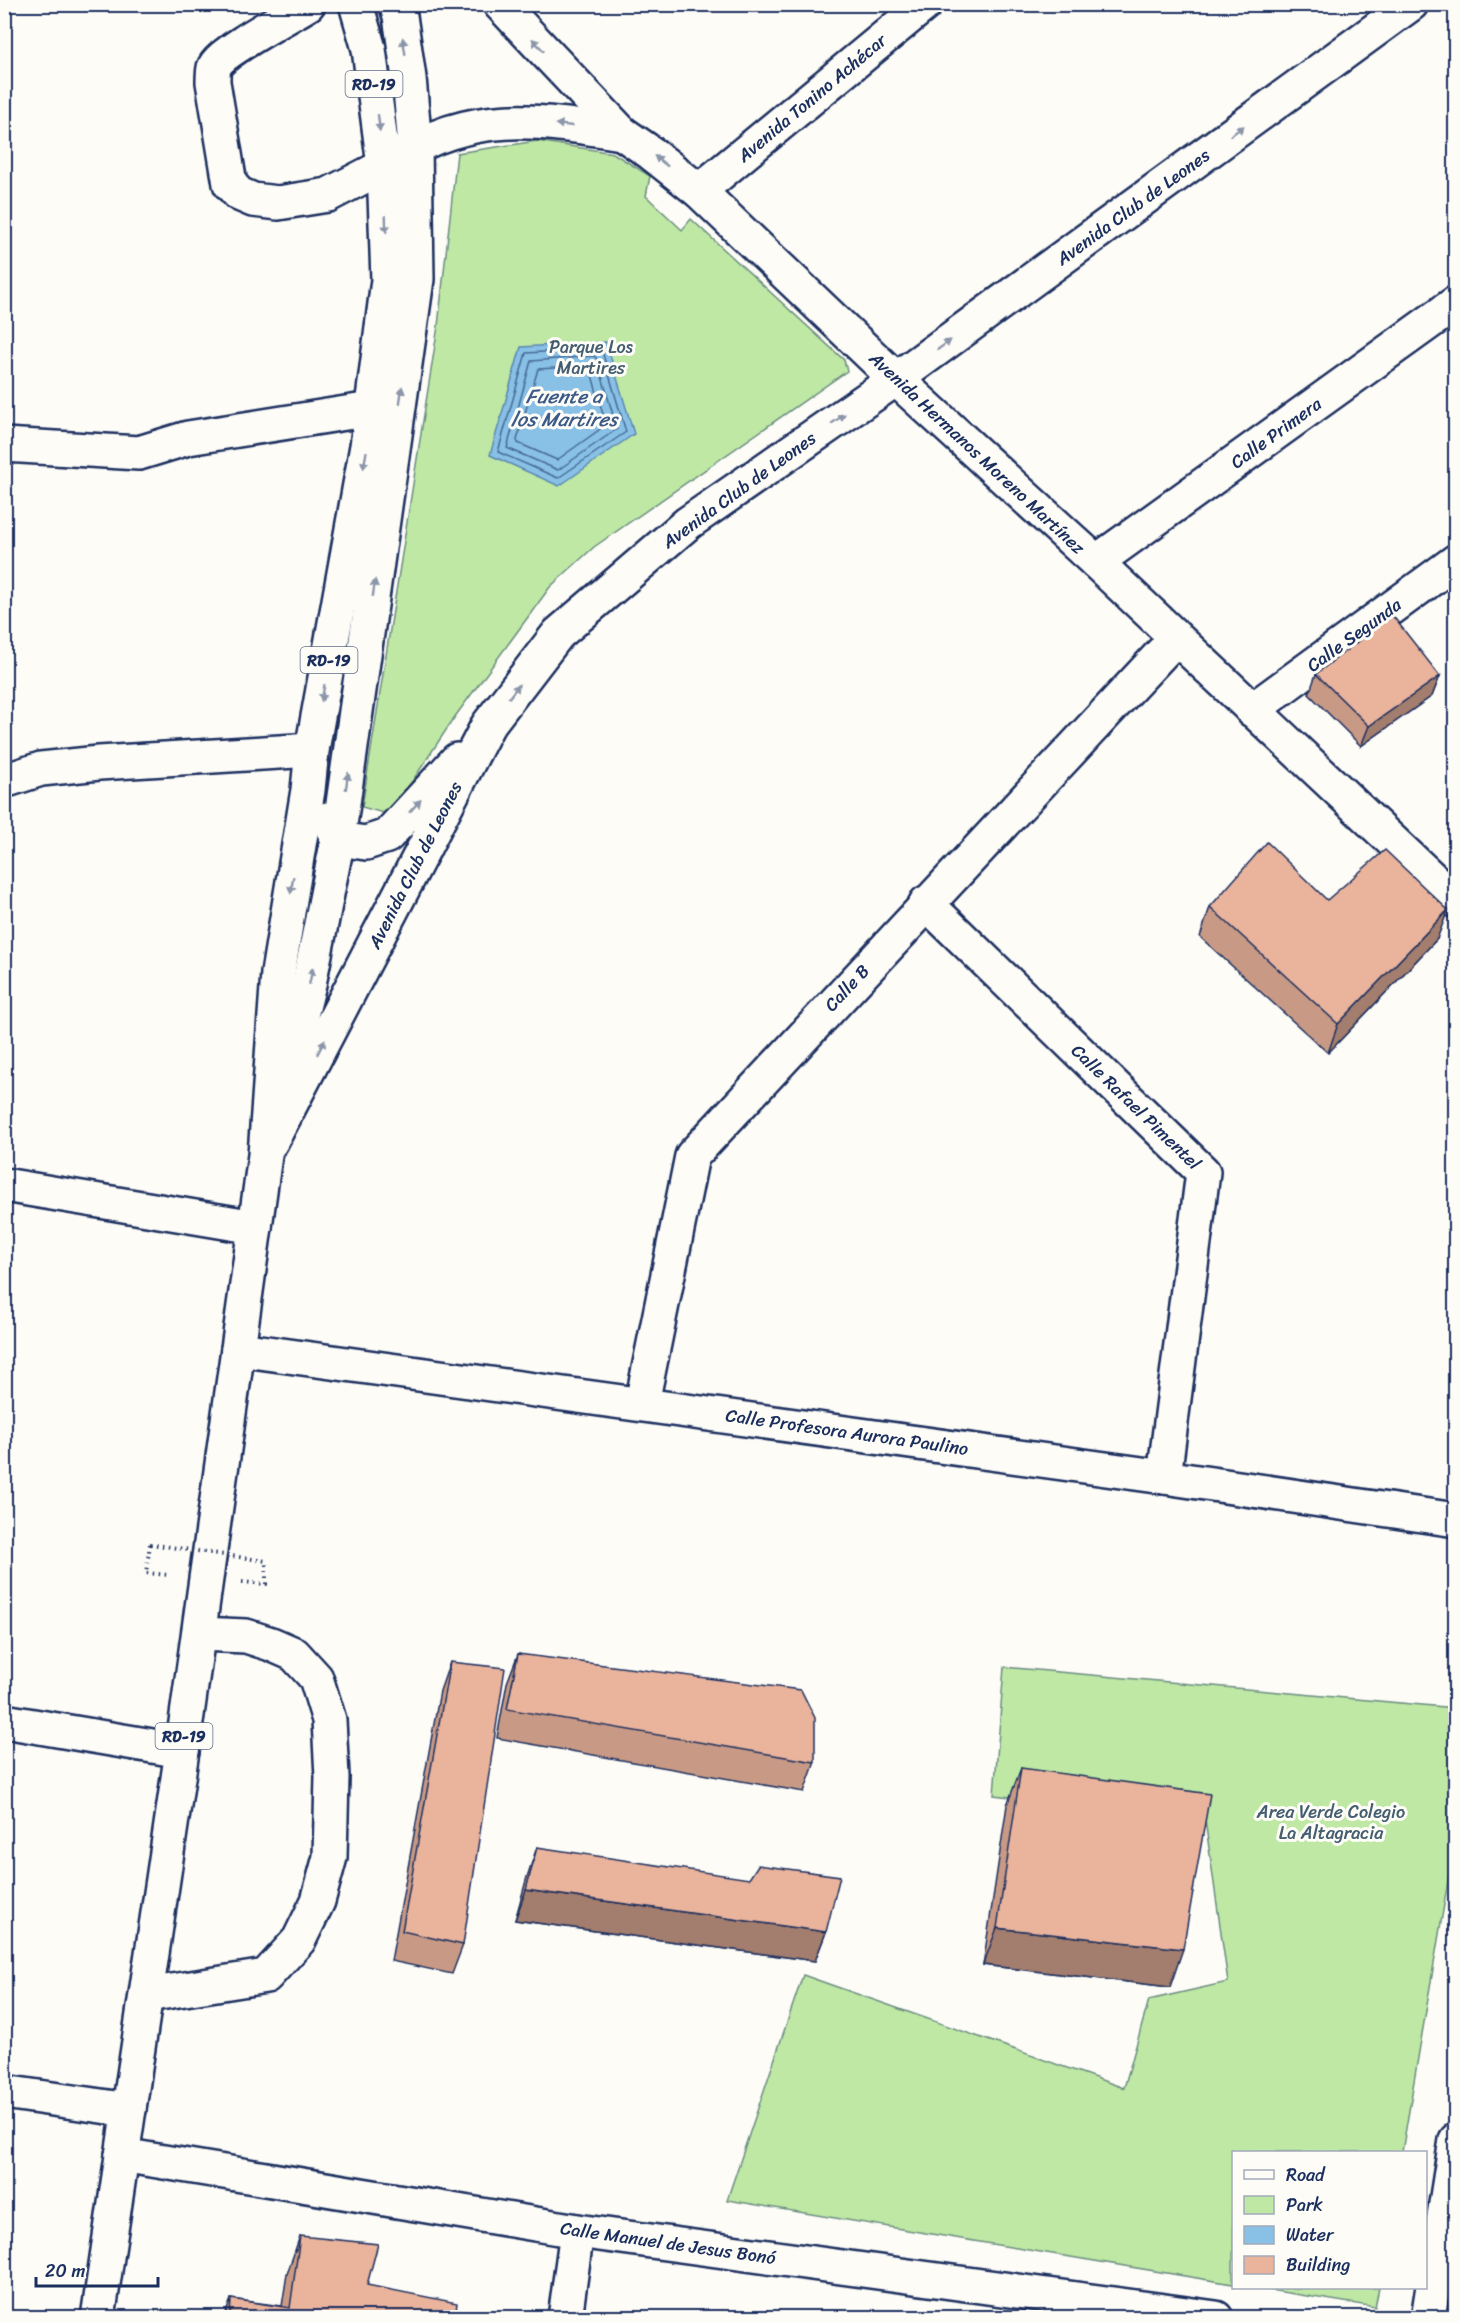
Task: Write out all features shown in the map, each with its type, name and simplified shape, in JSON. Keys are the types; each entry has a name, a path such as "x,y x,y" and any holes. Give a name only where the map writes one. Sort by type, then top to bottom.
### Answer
{"street":[{"path":"308,4 237,47 221,58 214,67 213,82 230,184 239,194 253,200 278,203 328,195 384,166 415,146 460,128 521,121 566,124 622,133"},
{"name":"RD-19","path":"98,2318 199,1634 265,1155 278,973 308,790 312,750 367,446 388,280 384,166 369,49 356,4"},
{"name":"RD-19","path":"265,1155 309,984 338,839 417,279 415,146 409,78 400,16 396,4"},
{"name":"Avenida Hermanos Moreno Martínez","path":"500,4 622,133 699,191 896,379 1096,562 1455,901"},
{"name":"Avenida Tonino Achécar","path":"699,191 925,4"},
{"name":"Avenida Club de Leones","path":"265,1155 488,725 558,634 688,523 896,379 1411,4"},
{"name":"Calle Primera","path":"1096,562 1455,303"},
{"path":"4,445 139,453 188,438 370,409"},
{"name":"Calle Segunda","path":"1252,710 1455,561"},
{"name":"Calle B","path":"642,1403 692,1156 1176,638"},
{"path":"4,781 41,769 99,763 312,750 324,813 338,839 366,843 387,837 488,725"},
{"name":"Calle Rafael Pimentel","path":"926,903 1203,1172 1164,1477"},
{"path":"4,1185 255,1227"},
{"name":"Calle Profesora Aurora Paulino","path":"238,1348 642,1403 1455,1520"},
{"path":"147,1995 266,1976 299,1940 318,1901 330,1857 332,1777 329,1720 316,1678 294,1654 271,1644 246,1636 199,1634"},
{"path":"4,1721 182,1751"},
{"path":"4,2092 129,2110"},
{"path":"1428,2318 1455,2140"},
{"name":"Calle Manuel de Jesus Bonó","path":"122,2155 577,2231 1216,2318"},
{"path":"565,2318 577,2231"}],"path":[{"path":"146,1573 150,1544 266,1560 266,1584"}],"green space":[{"name":"Parque Los Martires","path":"537,141 613,153 650,176 646,196 682,230 691,219 844,360 847,371 594,547 550,587 454,718 390,815 362,807 438,326 457,153"},
{"name":"Area Verde Colegio La Altagracia","path":"1004,1667 1455,1708 1455,1840 1402,2151 1232,2151 1232,2284 727,2200 803,1975 1124,2088 1149,2000 1228,1982 1205,1820 994,1795"},
{"path":"1263,2289 1379,2289 1375,2307"}],"water":[{"name":"Fuente a los Martires","path":"606,342 634,434 559,486 490,455 521,347"}],"building":[{"path":"1392,615 1440,676 1369,726 1316,674"},
{"path":"1267,842 1327,900 1385,850 1448,910 1338,1024 1210,907"},
{"path":"518,1654 801,1690 815,1718 815,1762 507,1709"},
{"path":"450,1662 505,1668 463,1945 402,1931"},
{"path":"1021,1768 1210,1794 1183,1949 997,1928"},
{"path":"537,1847 749,1879 758,1865 840,1876 826,1932 526,1890"},
{"path":"300,2236 378,2244 367,2285 457,2303 455,2318 230,2318 231,2299 290,2308"}]}
